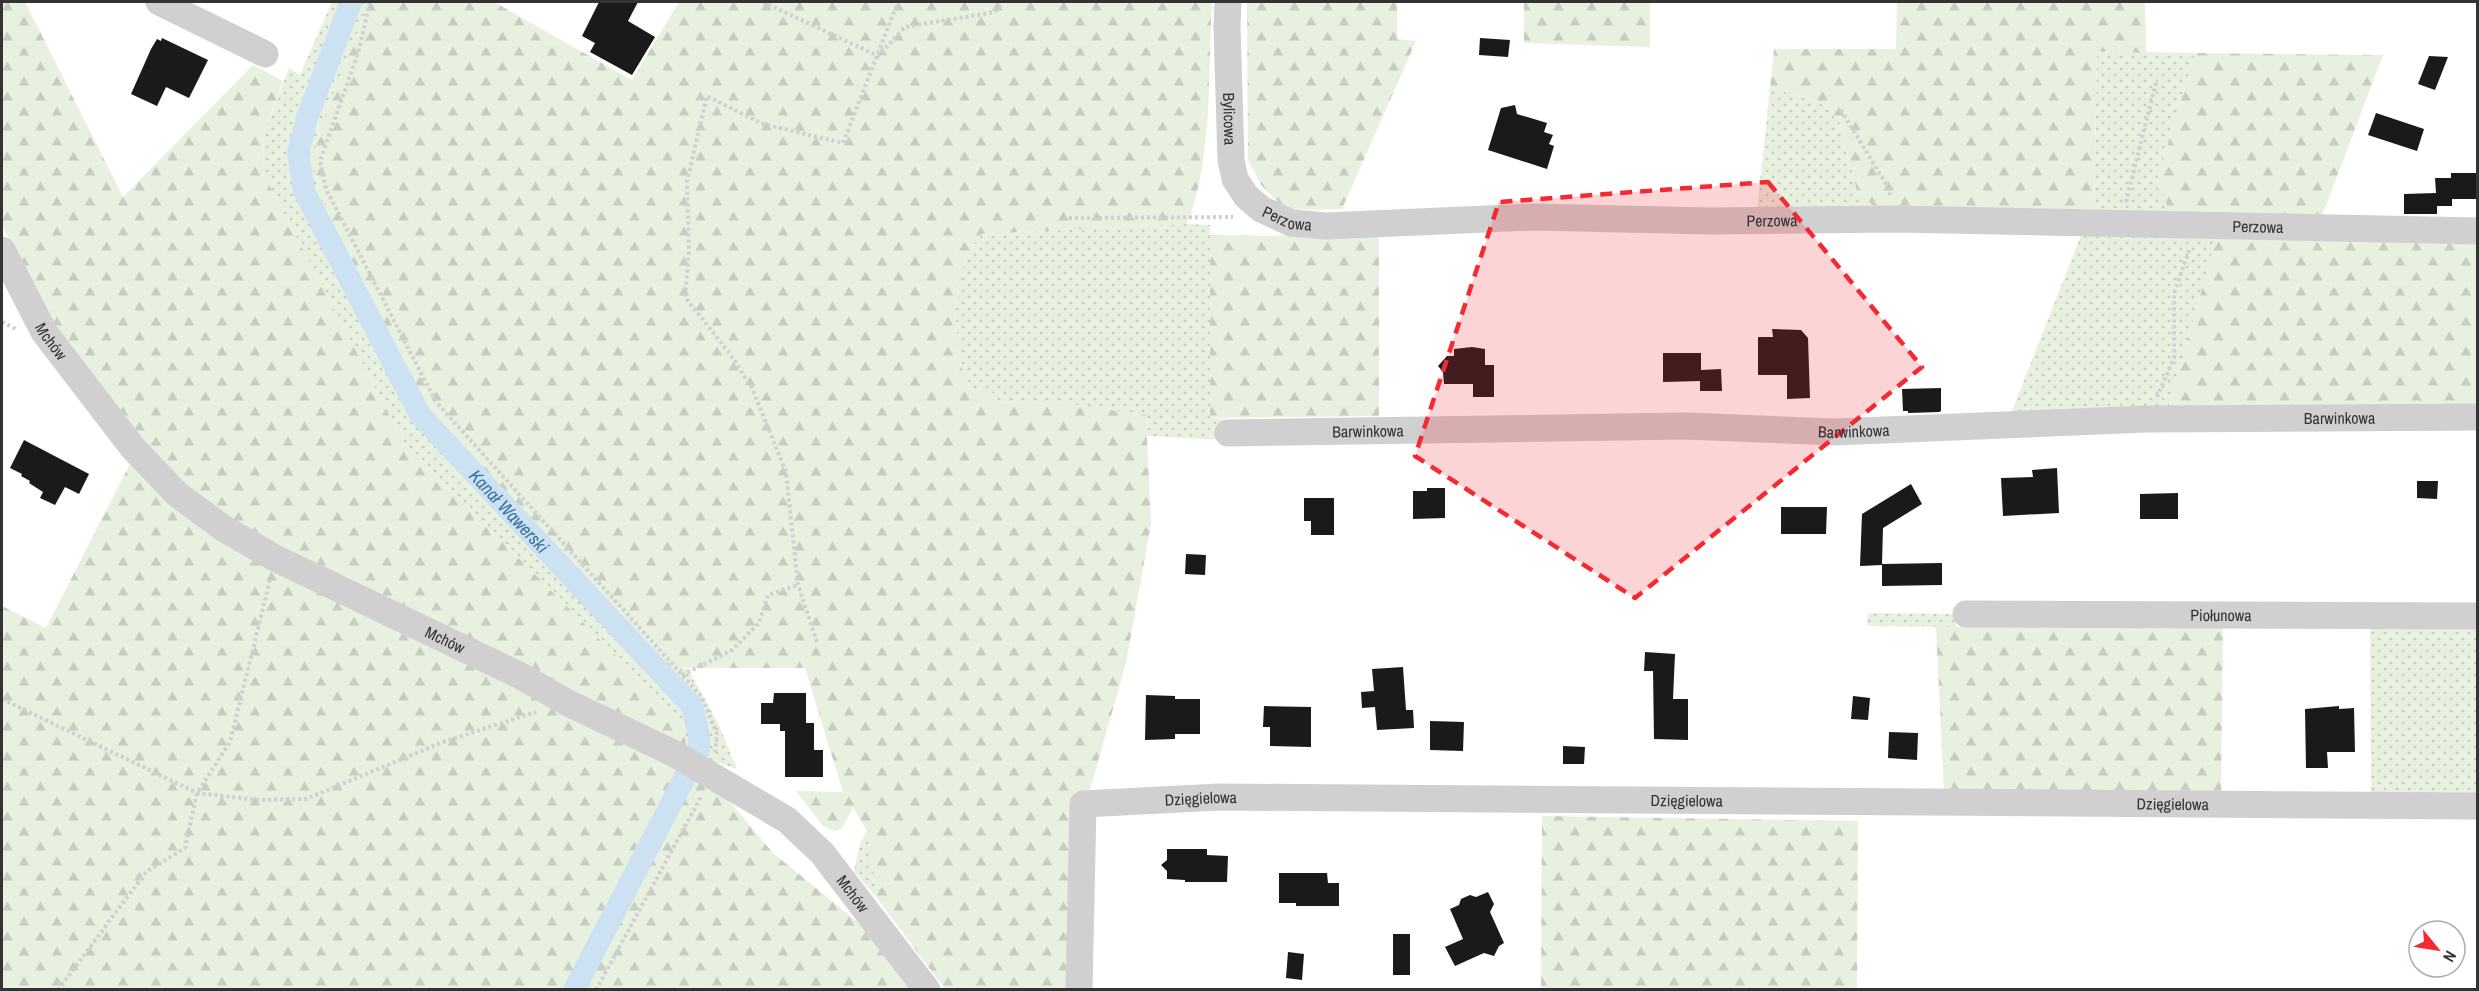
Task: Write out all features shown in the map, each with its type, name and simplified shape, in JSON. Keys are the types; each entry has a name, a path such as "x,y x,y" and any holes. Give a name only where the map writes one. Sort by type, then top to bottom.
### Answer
{"street":[{"path":"159,2 265,54"},
{"name":"Bylicowa","path":"1228,2 1231,160 1235,179 1246,196 1261,209 1276,217"},
{"name":"Perzowa","path":"1276,217 1291,223 1326,226 1534,217 1711,222 1895,219 2478,231"},
{"name":"Mchów","path":"2,250 37,333 133,448 177,494 223,528 275,558 521,676 566,702 675,754 787,820 822,853 927,990"},
{"name":"Barwinkowa","path":"1228,433 1686,426 1835,432 2147,419 2478,417"},
{"name":"Piołunowa","path":"1966,614 2478,616"},
{"name":"Dzięgielowa","path":"1079,990 1083,804 1231,797 2478,806"}],"path":[{"path":"370,2 359,50 320,161 326,189 436,402 702,697 717,734 712,776 596,990"},
{"path":"763,2 878,56"},
{"path":"817,642 798,585 786,472 752,388 730,354 685,297 689,251 687,181 707,96 763,124 843,143 898,2"},
{"path":"878,56 905,27 994,12 1003,2"},
{"path":"2121,224 2156,83"},
{"path":"1841,110 1889,189 1895,219"},
{"name":"Perzowa","path":"1069,218 1276,217"},
{"path":"2147,419 2174,358 2174,293 2198,227"},
{"path":"58,990 147,872 185,848 197,793 230,742 275,558"},
{"path":"682,675 731,651 759,623 768,596 798,585"},
{"path":"2,699 197,793 258,800 306,799 443,742 566,702"}],"highlighted area":[{"path":"1768,182 1922,367 1635,598 1415,456 1499,202"}],"green space":[{"path":"2,2 25,2 123,197 253,65 283,81 264,133 263,173 404,443 675,715 686,735 685,749 230,520 184,485 140,441 61,340 2,225"},
{"path":"332,2 370,2 320,127 312,161 326,208 410,384 430,411 670,668 688,669 718,723 737,769 702,758 685,749 675,715 404,443 263,173 264,133 289,68 300,75"},
{"path":"370,2 494,2 632,80 679,2 1212,2 1205,143 1195,199 1187,224 981,234 965,257 955,310 959,362 973,391 994,393 991,402 1068,404 1146,415 1151,524 1126,663 1090,790 1076,792 1068,989 945,989 877,898 867,831 853,807 842,828 835,831 823,826 796,791 843,792 805,668 670,668 430,411 410,384 326,208 312,161 320,127"},
{"path":"1247,2 1397,2 1397,39 1416,41 1342,209 1286,210 1261,185 1248,160"},
{"path":"1524,2 1650,2 1650,47 1524,43"},
{"path":"1897,2 2145,2 2146,53 2097,51 2094,214 1880,212 1857,191 1839,120 1826,106 1770,88 1774,49 1896,49"},
{"path":"2097,51 2195,53 2157,181 2171,215 2094,214"},
{"path":"2195,53 2383,55 2322,216 2171,215 2157,181"},
{"path":"1770,88 1826,106 1839,120 1857,191 1880,212 1757,211"},
{"path":"1187,224 1210,225 1210,418 1223,419 1222,440 1147,436 1146,415 1068,404 990,402 973,391 959,362 955,310 965,257 981,234"},
{"path":"2082,233 2217,235 2168,410 2008,421"},
{"path":"1210,235 1379,237 1379,416 1210,418"},
{"path":"2217,235 2477,242 2477,409 2168,410"},
{"path":"130,464 169,502 672,763 725,796 773,853 860,924 915,989 2,989 2,606 46,628"},
{"path":"1868,613 1955,614 1956,627 1867,626"},
{"path":"2223,625 2221,795 1944,793 1936,627"},
{"path":"2477,625 2477,797 2371,796 2370,626"},
{"path":"1542,816 1858,821 1857,989 1541,989"},
{"path":"867,831 877,898 854,871 860,844"}],"building":[{"path":"599,2 638,2 628,21 655,37 632,75 590,52 595,43 582,36"},
{"path":"162,38 208,60 189,98 166,87 157,106 131,94 151,49 157,39 161,41"},
{"path":"1480,38 1510,40 1508,57 1479,55"},
{"path":"2429,56 2448,57 2435,90 2418,84"},
{"path":"1515,105 1517,114 1547,123 1544,132 1553,135 1549,144 1554,146 1547,169 1488,150 1501,108"},
{"path":"2376,113 2424,129 2417,151 2368,135"},
{"path":"2451,173 2478,173 2478,199 2452,199 2452,206 2437,206 2437,214 2404,214 2404,194 2436,193 2435,178 2451,178"},
{"path":"1772,329 1801,330 1808,338 1810,398 1787,399 1787,375 1758,375 1758,337 1773,337"},
{"path":"1472,347 1485,349 1485,365 1494,365 1494,397 1473,397 1473,384 1444,384 1443,372 1438,366 1447,356 1454,356 1454,349"},
{"path":"1663,353 1701,353 1701,370 1721,369 1722,391 1700,391 1700,381 1663,382"},
{"path":"1941,388 1941,411 1908,413 1908,411 1903,411 1902,389"},
{"path":"24,440 89,474 79,494 65,487 55,505 40,498 43,492 29,483 30,481 21,476 22,474 10,468"},
{"path":"2057,468 2059,513 2003,516 2001,478 2033,477 2032,470"},
{"path":"2417,481 2438,481 2437,499 2417,498"},
{"path":"1911,484 1922,504 1883,528 1882,564 1942,563 1942,585 1882,586 1882,565 1860,566 1862,514"},
{"path":"1427,488 1445,488 1445,518 1413,519 1413,491 1427,491"},
{"path":"2178,493 2178,519 2140,519 2140,494"},
{"path":"1304,498 1334,498 1334,535 1311,535 1311,521 1304,521"},
{"path":"1781,507 1827,507 1826,534 1781,534"},
{"path":"1186,554 1206,555 1205,575 1185,574"},
{"path":"1645,652 1675,654 1673,699 1688,699 1688,740 1654,739 1653,671 1644,671"},
{"path":"1403,667 1406,710 1413,710 1414,728 1377,730 1375,707 1362,708 1361,692 1374,691 1372,669"},
{"path":"774,693 806,693 806,723 814,723 814,750 823,750 823,777 785,777 785,731 780,731 780,724 761,724 761,703 773,703"},
{"path":"1146,695 1175,696 1175,699 1200,699 1200,734 1175,734 1175,739 1145,740"},
{"path":"1853,696 1870,698 1868,720 1851,719"},
{"path":"1264,706 1311,707 1311,747 1270,746 1270,727 1263,727"},
{"path":"2339,706 2339,709 2354,708 2355,752 2327,752 2328,768 2306,768 2305,709"},
{"path":"1430,721 1464,722 1463,751 1430,750"},
{"path":"1889,732 1918,733 1917,760 1888,758"},
{"path":"1563,746 1585,747 1584,764 1563,764"},
{"path":"1167,849 1207,849 1207,855 1228,856 1227,882 1185,882 1185,880 1167,879 1167,871 1161,865 1167,860"},
{"path":"1279,873 1327,873 1328,883 1339,883 1339,906 1296,906 1296,903 1279,903"},
{"path":"1488,892 1494,904 1490,912 1504,943 1499,946 1494,956 1484,953 1455,966 1445,947 1463,939 1450,909 1459,905 1461,899 1470,895 1476,897"},
{"path":"1393,934 1410,934 1410,975 1393,975"},
{"path":"1288,952 1304,954 1302,980 1286,978"}],"waterway":[{"name":"Kanał Wawerski","path":"351,2 308,115 298,152 304,191 420,415 692,706 699,735 699,750 574,990"}]}
